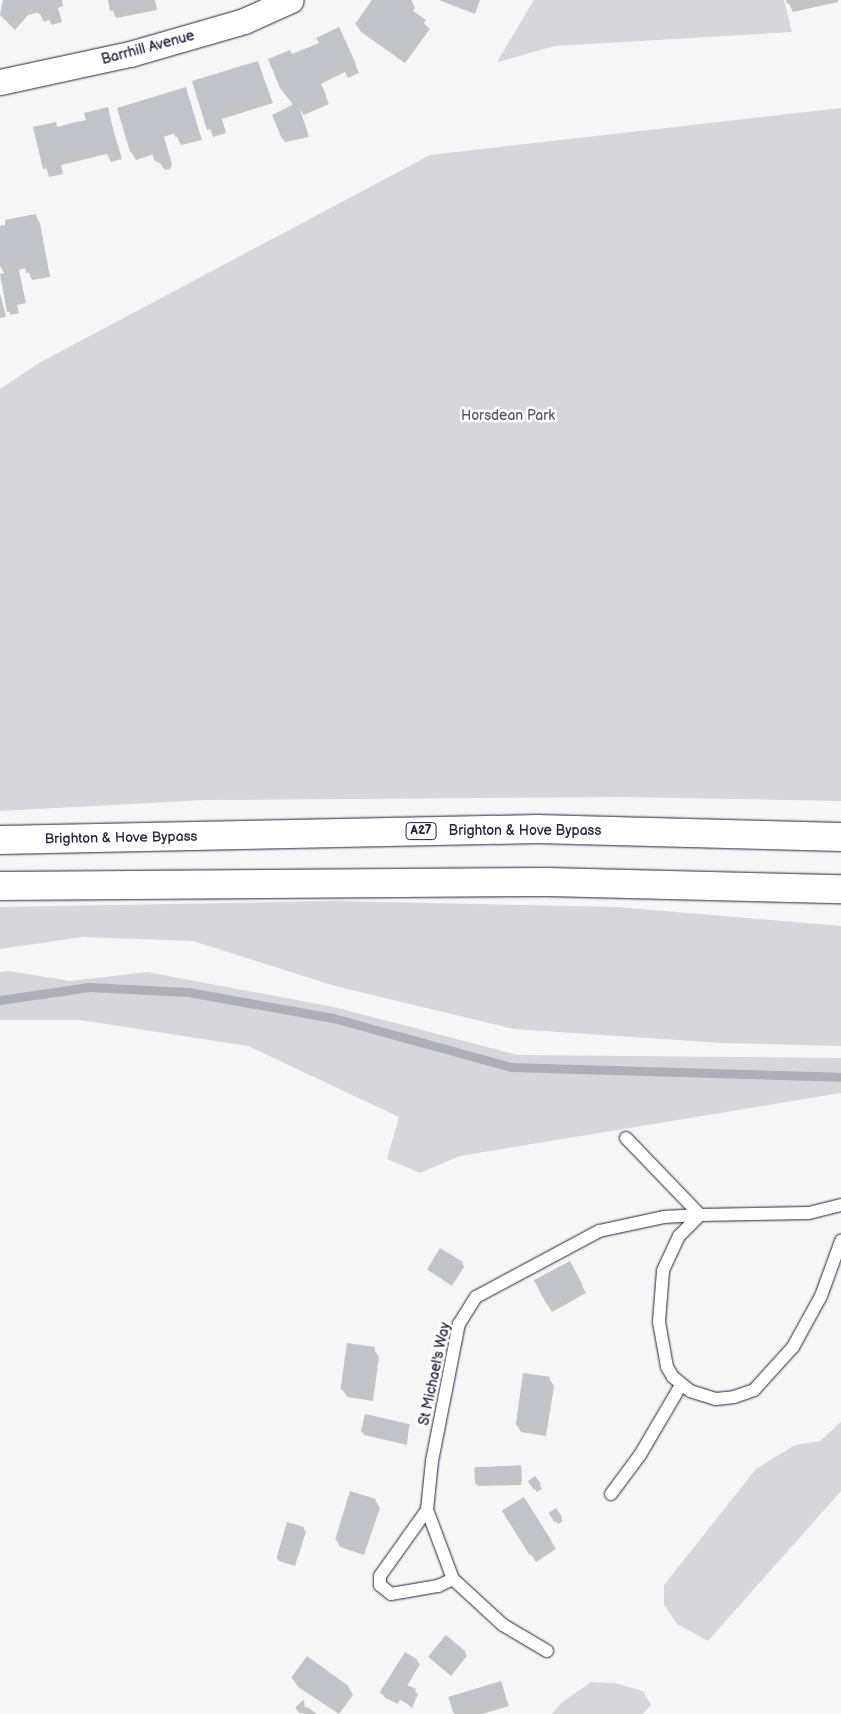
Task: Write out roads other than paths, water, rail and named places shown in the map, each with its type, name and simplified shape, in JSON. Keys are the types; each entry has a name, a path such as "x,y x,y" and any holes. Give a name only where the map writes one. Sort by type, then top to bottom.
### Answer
{"highway":[{"name":"Brighton & Hove Bypass","path":"0,840 537,829 841,836"},
{"path":"0,886 547,882 718,888 841,889"},
{"path":"718,888 841,905"}],"street":[{"name":"Barrhill Avenue","path":"0,82 130,54 244,21 291,0"}],"lane":[{"path":"626,1138 700,1215 669,1253 661,1288 659,1322 665,1355 673,1377 681,1385 697,1394 716,1399 734,1397 754,1390 767,1379 793,1347 820,1296 841,1241"},
{"name":"St Michael's Way","path":"547,1650 503,1625 453,1579 427,1510 452,1355 459,1324 470,1302 599,1231 664,1217 808,1213 841,1205"},
{"path":"611,1494 640,1455 681,1385"},
{"path":"427,1510 380,1576 380,1585 391,1594 438,1586 453,1579"}],"waterway":[{"path":"0,1000 89,987 188,992 333,1018 511,1067 841,1077"}],"park label":[{"name":"Horsdean Park","path":"508,416"}]}
